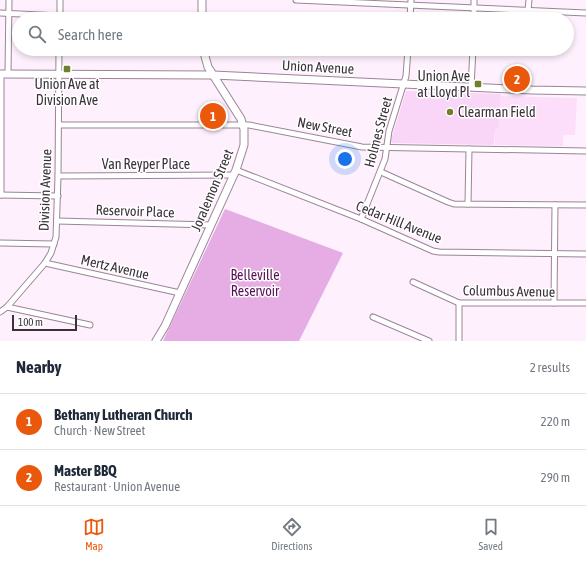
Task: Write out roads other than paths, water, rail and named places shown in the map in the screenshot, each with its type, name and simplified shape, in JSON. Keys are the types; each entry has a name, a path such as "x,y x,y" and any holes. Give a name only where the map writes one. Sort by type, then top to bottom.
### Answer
{"street":[{"path":"10,0 3,74 1,195 58,196"},
{"path":"60,0 60,12"},
{"path":"202,0 202,12"},
{"path":"296,0 411,2 474,8 567,12"},
{"path":"474,0 474,12"},
{"path":"528,10 529,0"},
{"path":"410,12 411,2"},
{"path":"574,12 586,13"},
{"path":"0,13 12,13"},
{"name":"Division Avenue","path":"0,312 45,263 51,253 56,238 58,196 59,56"},
{"name":"Joralemon Street","path":"156,341 165,326 212,225 235,173 244,145 243,125 239,114 213,75 206,63 204,56"},
{"name":"Holmes Street","path":"361,219 385,160 389,131 406,76 407,56"},
{"path":"472,56 472,87"},
{"name":"Union Avenue","path":"3,74 213,75 586,91"},
{"name":"New Street","path":"59,125 243,125 362,147 586,151"},
{"path":"468,204 469,149"},
{"path":"381,172 448,202 468,204 586,205"},
{"name":"Van Reyper Place","path":"58,176 235,173"},
{"name":"Cedar Hill Avenue","path":"235,173 361,219 433,251 586,254"},
{"path":"554,303 555,205"},
{"name":"Reservoir Place","path":"57,221 212,225"},
{"path":"0,243 54,244"},
{"name":"Mertz Avenue","path":"45,263 180,293"},
{"name":"Columbus Avenue","path":"413,282 459,304 586,303"},
{"path":"459,304 459,341"},
{"path":"7,306 90,324"},
{"path":"373,317 429,341"}],"place":[{"name":"Union Ave at Division Ave","path":"67,69"},
{"name":"Master BBQ","path":"517,79"},
{"name":"Union Ave at Lloyd Pl","path":"478,84"},
{"name":"Clearman Field","path":"450,112"},
{"name":"Bethany Lutheran Church","path":"213,116"}],"park label":[{"name":"Belleville Reservoir","path":"255,284"}]}
